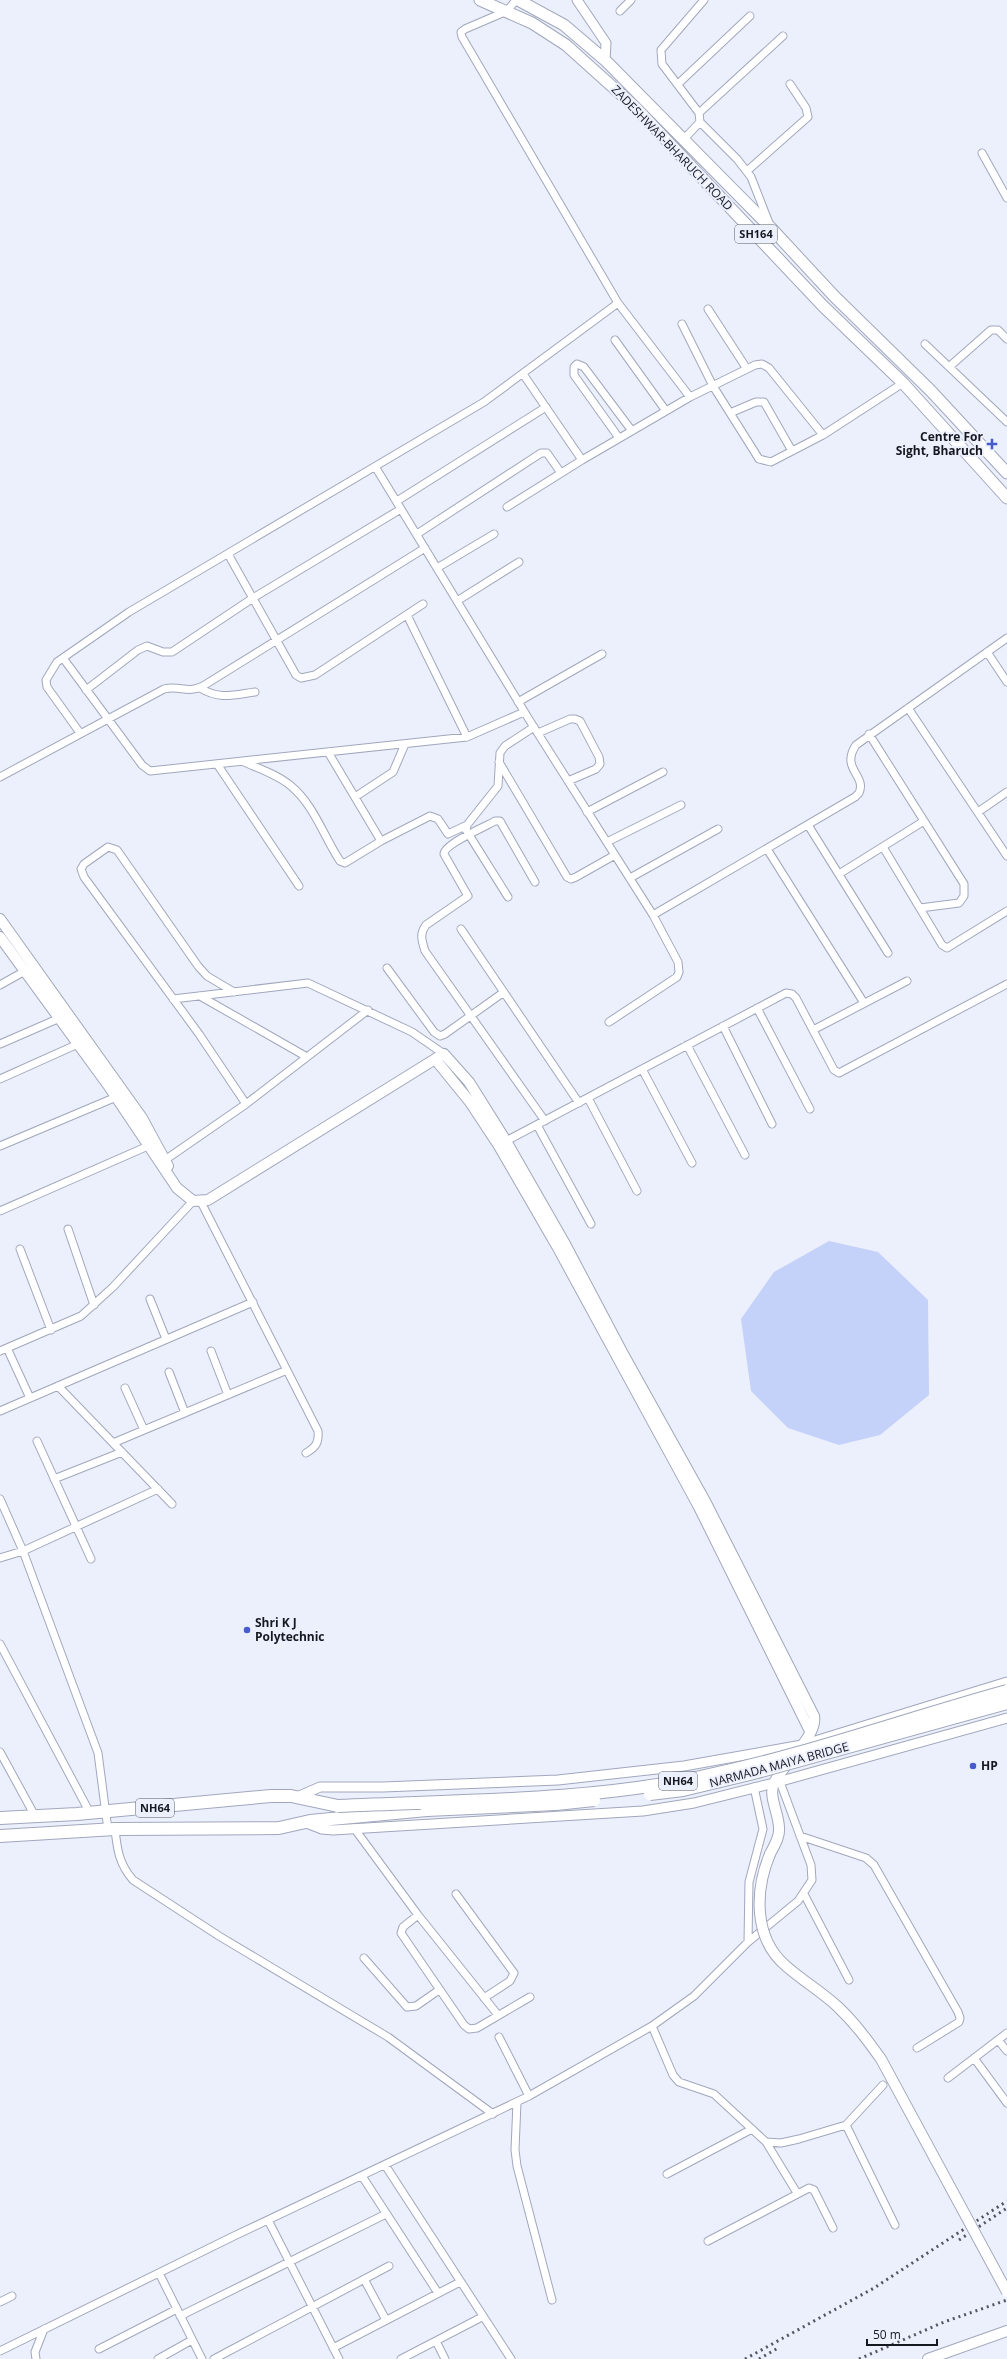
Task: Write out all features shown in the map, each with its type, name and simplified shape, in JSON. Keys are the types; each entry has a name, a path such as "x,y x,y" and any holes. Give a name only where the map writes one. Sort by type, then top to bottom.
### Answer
{"highway":[{"name":"NH64","path":"0,1818 107,1812 250,1797 297,1797 338,1806 562,1795 679,1781 774,1759 1007,1691"},
{"name":"NARMADA MAIYA BRIDGE","path":"304,1822 427,1810 556,1804 682,1790 772,1768 1007,1703"},
{"name":"NH64","path":"0,1836 112,1829 279,1828 304,1822"}],"main road":[{"name":"ZADESHWAR-BHARUCH ROAD","path":"480,0 532,23 566,45 635,107 823,306 903,383 1007,498"},
{"name":"ZADESHWAR-BHARUCH ROAD","path":"517,0 564,25 605,60 770,227 834,296 931,391 1007,473"},
{"path":"0,919 31,959 64,1016 78,1044 120,1096 142,1118 165,1160 178,1188"},
{"path":"0,938 25,971 64,1016 120,1096 148,1146 178,1188 197,1201 208,1200 440,1056 450,1059 469,1082 506,1141 566,1244 622,1352 706,1503 814,1716 816,1722 777,1782 773,1795 779,1828 777,1840 763,1872 759,1888 763,1930 770,1948 784,1965 838,2007 863,2034 881,2058 1007,2292"},
{"path":"440,1056 499,1146 558,1248 699,1507 810,1731"},
{"path":"928,2359 1007,2332"}],"street":[{"path":"517,0 507,11 465,29 461,32 462,37 618,303 690,397"},
{"path":"577,0 606,43 605,60"},
{"path":"620,11 631,0"},
{"path":"704,0 661,50 662,64 699,113 700,122 747,171 759,195 770,227"},
{"path":"678,84 750,16"},
{"path":"699,113 783,36"},
{"path":"747,171 808,117 806,108 790,84"},
{"path":"684,139 700,122"},
{"path":"982,154 1007,196"},
{"path":"80,733 47,687 46,680 49,672 63,658 129,612 376,468 484,402 618,303"},
{"path":"708,309 747,369"},
{"path":"682,324 713,386 759,459 771,462 823,435 903,383"},
{"path":"949,367 991,330 998,330 1007,339"},
{"path":"615,340 666,410"},
{"path":"925,344 1007,422"},
{"path":"619,438 574,375 574,367 577,364 584,367 632,431"},
{"path":"507,507 666,410 747,369 762,364 769,368 823,435"},
{"path":"523,374 582,460"},
{"path":"730,413 756,402 764,402 792,451"},
{"path":"396,501 546,407"},
{"path":"417,534 541,453 547,454 561,473"},
{"path":"376,468 524,712 653,915 678,962 679,972 677,977 609,1022"},
{"path":"86,690 138,650 148,646 163,652 172,652 253,598 401,509"},
{"path":"437,568 494,534"},
{"path":"0,777 164,689 174,686 183,690 194,691 200,688 425,548"},
{"path":"228,554 296,675 301,678 307,678 423,604"},
{"path":"457,602 519,562"},
{"path":"407,615 467,737"},
{"path":"653,915 859,794 860,785 850,764 849,758 856,745 869,734 1007,638"},
{"path":"987,652 1007,682"},
{"path":"518,702 602,654"},
{"path":"63,658 142,765 150,771 467,737 524,712"},
{"path":"200,688 212,696 222,697 255,692"},
{"path":"908,708 1007,856"},
{"path":"244,762 274,775 291,786 303,798 340,861 345,863 351,861 381,841 430,816 438,819 448,834 467,825 498,786 500,753 505,746 536,730 570,719 575,719 580,721 599,757 600,764 596,769 568,781"},
{"path":"869,734 962,878 965,888 964,896 959,903 920,908"},
{"path":"355,797 393,772 405,744"},
{"path":"328,752 381,841"},
{"path":"499,762 567,877 571,879 576,877 615,855"},
{"path":"217,764 299,886"},
{"path":"587,812 663,772"},
{"path":"978,812 1007,792"},
{"path":"607,842 681,805"},
{"path":"536,882 500,821 469,835 447,847 444,854 468,896 426,925 422,931 421,940 425,951 545,1121"},
{"path":"839,874 924,821"},
{"path":"467,825 466,830 508,897"},
{"path":"808,825 888,953"},
{"path":"630,878 718,829"},
{"path":"234,992 211,979 198,966 117,850 108,847 84,864 82,872 246,1104"},
{"path":"883,847 942,945 947,948 1007,911"},
{"path":"766,849 864,1003"},
{"path":"460,929 579,1103"},
{"path":"387,968 434,1032 440,1036 504,992"},
{"path":"0,986 25,971"},
{"path":"813,1030 907,981"},
{"path":"173,999 308,983 412,1032 440,1056"},
{"path":"506,1141 786,993 792,994 834,1070 839,1073 1007,984"},
{"path":"200,996 307,1057"},
{"path":"757,1008 810,1109"},
{"path":"165,1160 246,1104 368,1010"},
{"path":"0,1044 64,1016"},
{"path":"723,1026 772,1124"},
{"path":"0,1079 78,1044"},
{"path":"687,1045 745,1155"},
{"path":"642,1069 692,1163"},
{"path":"0,1146 120,1096"},
{"path":"588,1098 637,1191"},
{"path":"537,1125 591,1224"},
{"path":"0,1211 148,1146"},
{"path":"30,1398 2,1349 51,1330 81,1316 94,1305 197,1201 253,1302 318,1431 318,1440 315,1448 306,1453"},
{"path":"68,1229 94,1305"},
{"path":"20,1249 51,1330"},
{"path":"150,1299 166,1339"},
{"path":"0,1411 253,1302"},
{"path":"211,1351 228,1395"},
{"path":"113,1443 287,1370"},
{"path":"169,1372 185,1413"},
{"path":"58,1386 172,1504"},
{"path":"125,1388 144,1430"},
{"path":"37,1441 91,1558"},
{"path":"54,1479 122,1452"},
{"path":"0,1558 23,1551 158,1489"},
{"path":"0,1499 23,1551 98,1753 107,1812 117,1853 125,1871 133,1880 219,1936 388,2037 493,2114"},
{"path":"0,1644 90,1813"},
{"path":"297,1797 320,1787 383,1787 558,1780 684,1766 802,1745 1007,1682"},
{"name":"NH64","path":"304,1822 322,1829 354,1828 643,1811 694,1803 777,1782 1007,1718"},
{"path":"0,1752 35,1816"},
{"path":"0,2351 268,2220 529,2096 652,2026 699,1992 748,1942 804,1894 812,1880 811,1865 777,1782"},
{"path":"748,1942 748,1882 763,1829 754,1787"},
{"path":"354,1828 418,1914 498,2015"},
{"path":"800,1836 866,1858 874,1865 958,2012 960,2018 959,2022 917,2048"},
{"path":"456,1894 514,1973 510,1981 484,1998"},
{"path":"804,1894 849,1980"},
{"path":"418,1914 403,1927 400,1933 464,2025 469,2029 477,2028 530,1997"},
{"path":"364,1958 407,2007 416,2006 439,1990"},
{"path":"652,2026 673,2075 679,2082 714,2094 766,2142 797,2194"},
{"path":"948,2078 1007,2033"},
{"path":"499,2037 529,2096"},
{"path":"998,2040 1007,2052"},
{"path":"974,2058 1007,2104"},
{"path":"766,2142 781,2143 846,2125 883,2085"},
{"path":"517,2102 515,2150 517,2166 552,2300"},
{"path":"846,2125 896,2225"},
{"path":"667,2174 752,2129"},
{"path":"385,2165 482,2317 511,2359"},
{"path":"362,2176 438,2293"},
{"path":"708,2241 797,2194 812,2188 833,2228"},
{"path":"180,2316 386,2214"},
{"path":"268,2220 339,2359"},
{"path":"214,2359 389,2266"},
{"path":"159,2273 202,2359"},
{"path":"364,2279 386,2320"},
{"path":"333,2348 460,2282"},
{"path":"0,2302 12,2296"},
{"path":"99,2349 177,2309"},
{"path":"401,2359 482,2317"},
{"path":"36,2359 36,2352 44,2329"},
{"path":"158,2359 192,2340"},
{"path":"436,2341 445,2359"}],"shaded area":[{"path":"829,1241 878,1252 928,1300 929,1395 880,1435 839,1445 788,1428 751,1391 741,1319 774,1272"}],"railway":[{"path":"745,2359 874,2288 1007,2201"},
{"path":"959,2240 1007,2208"},
{"path":"859,2359 944,2322 1007,2300"},
{"path":"759,2359 778,2348"}],"place":[{"name":"Centre For Sight, Bharuch","path":"992,444"},
{"name":"Shri K J Polytechnic","path":"247,1630"},
{"name":"HP","path":"973,1766"}]}
